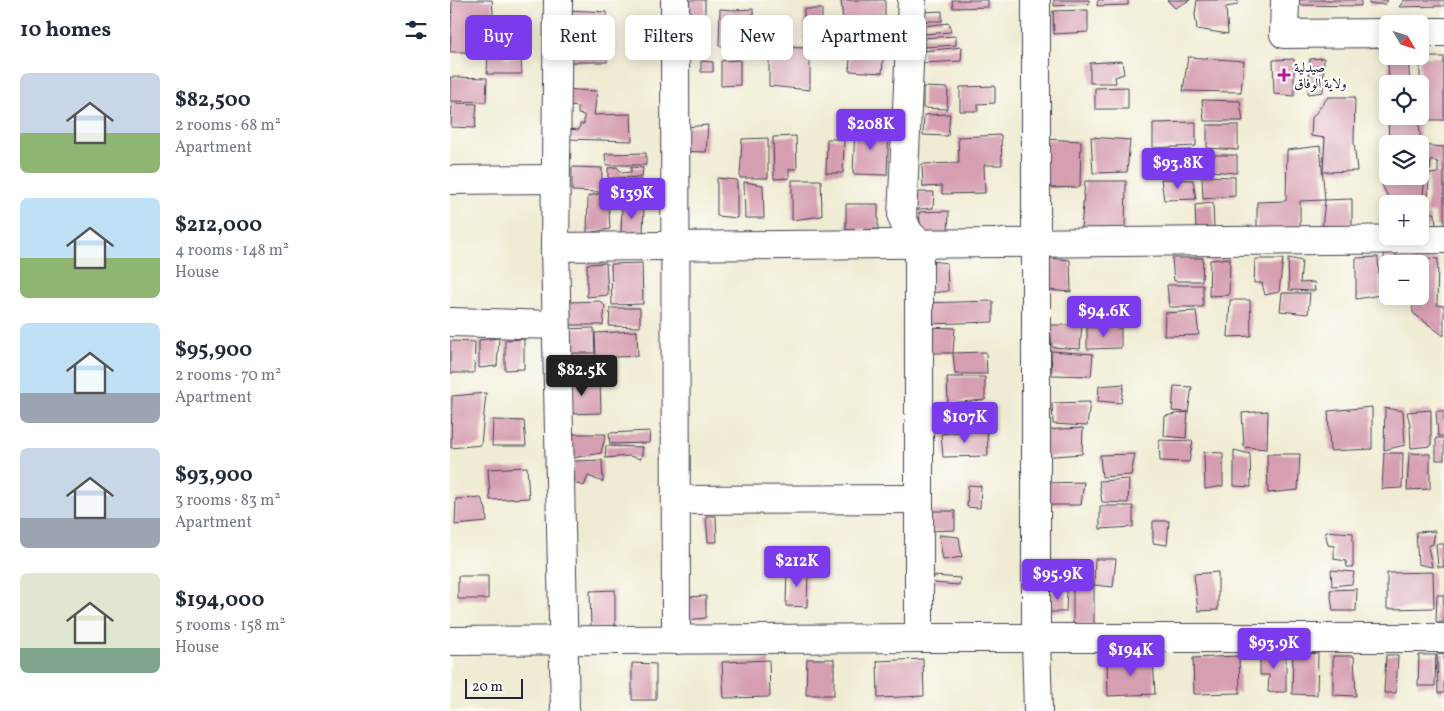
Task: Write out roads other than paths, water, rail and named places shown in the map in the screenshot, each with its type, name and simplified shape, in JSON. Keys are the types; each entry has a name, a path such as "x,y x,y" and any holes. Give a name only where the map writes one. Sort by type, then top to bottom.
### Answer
{"street":[{"path":"558,0 555,247 565,711"},
{"path":"675,0 676,640"},
{"path":"912,0 902,217 908,232 919,243 920,638"},
{"path":"1036,0 1036,638 1038,711"},
{"path":"1285,0 1284,34 1379,33"},
{"path":"1429,32 1444,32"},
{"path":"450,180 555,179"},
{"path":"555,247 1444,239"},
{"path":"450,322 556,325"},
{"path":"676,500 919,499"},
{"path":"450,641 920,638 1444,638"}],"place":[{"name":"صيدلية ولاية الوفاق","path":"1284,75"}]}
